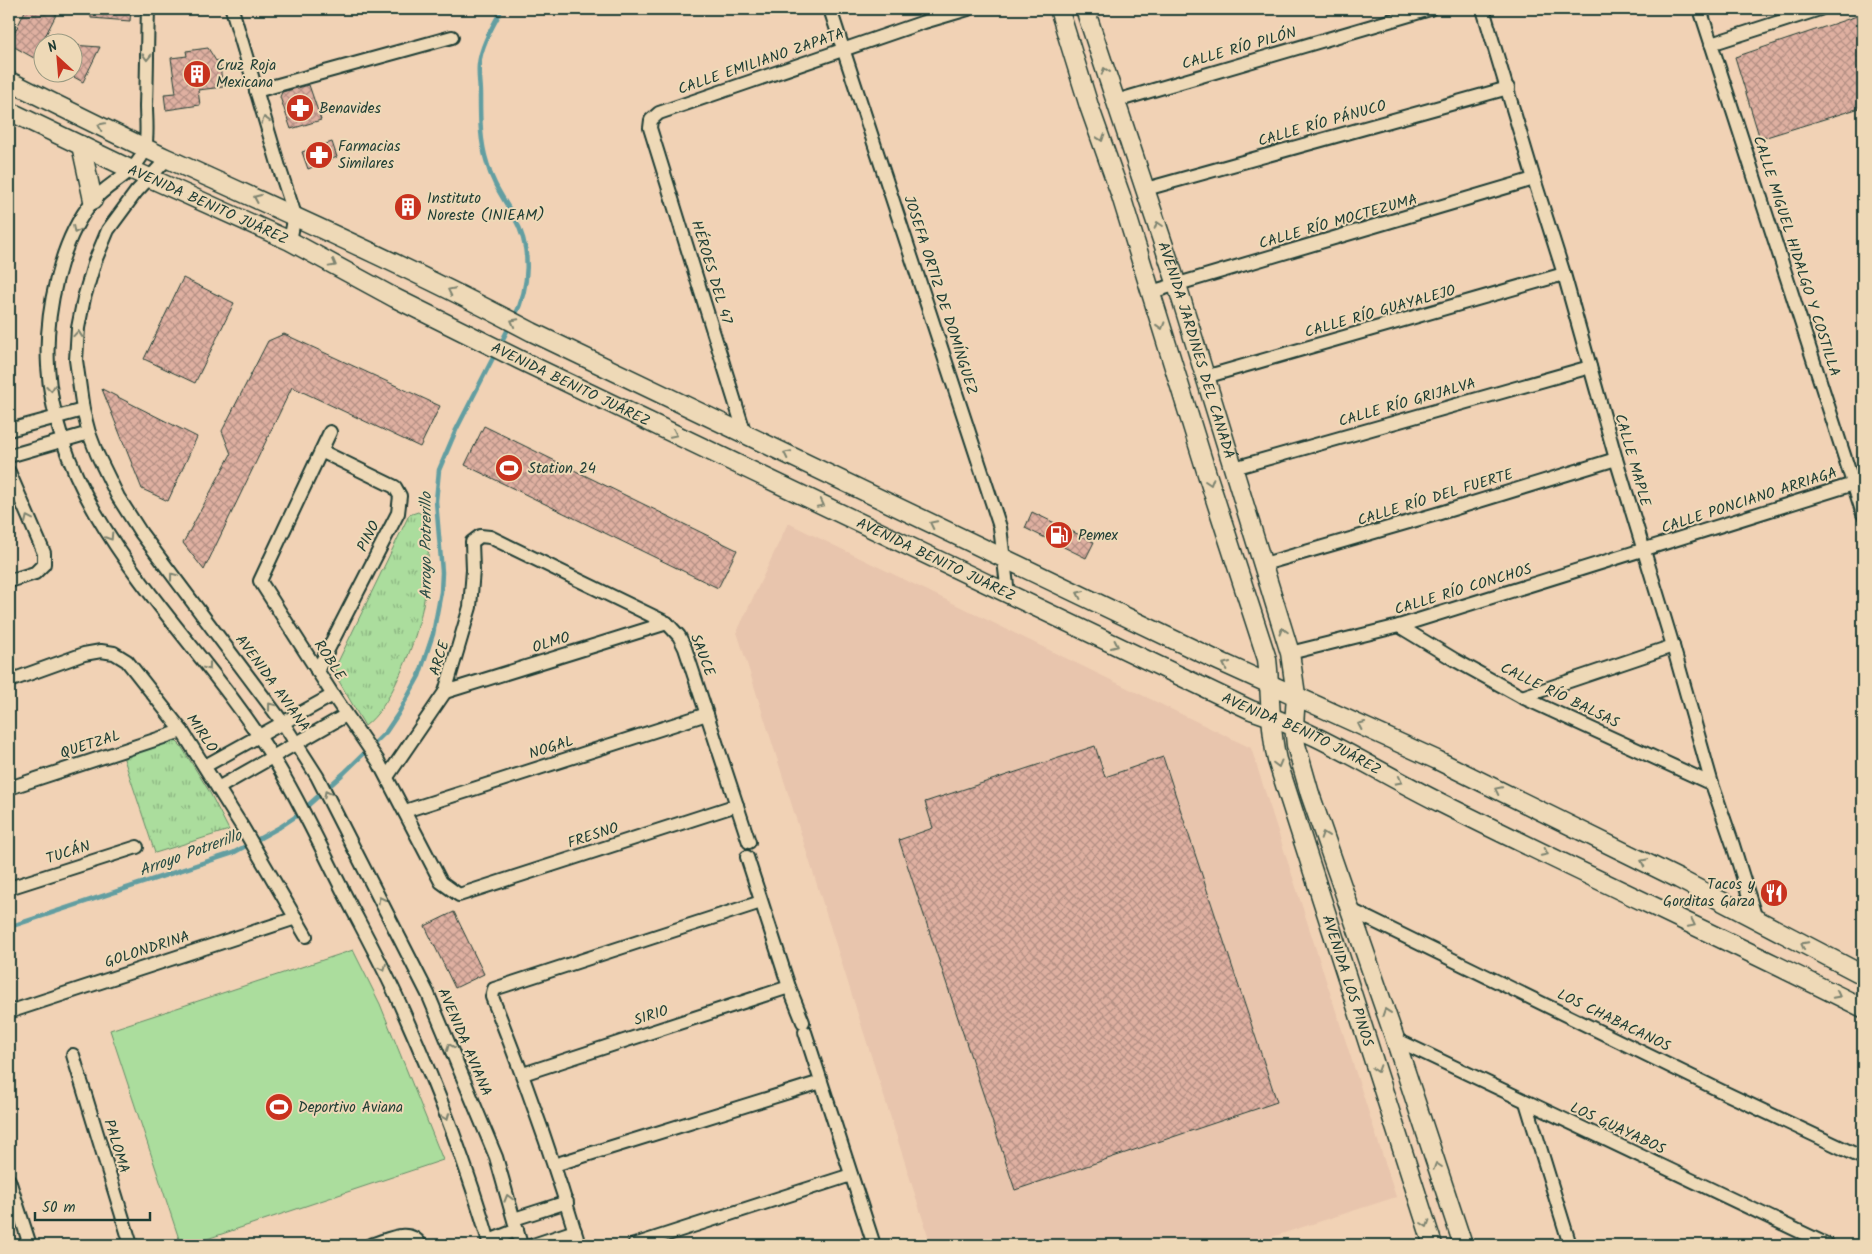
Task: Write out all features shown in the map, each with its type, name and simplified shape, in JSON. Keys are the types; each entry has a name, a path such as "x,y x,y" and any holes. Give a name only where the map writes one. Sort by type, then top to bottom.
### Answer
{"street":[{"path":"148,9 145,148 132,170 93,200 80,220 66,251 53,292 48,364 56,417 62,441 94,512 120,551 260,736 294,793 403,1009 467,1171 489,1243 515,1224 567,1202"},
{"path":"232,9 295,215 290,241"},
{"name":"JOSEFA ORTIZ DE DOMÍNGUEZ","path":"830,9 1000,527 1008,594"},
{"name":"CALLE EMILIANO ZAPATA","path":"651,120 659,113 924,22 968,9"},
{"name":"AVENIDA JARDINES DEL CANADÁ","path":"1059,9 1267,659 1270,685 1270,716"},
{"name":"AVENIDA JARDINES DEL CANADÁ","path":"1085,9 1177,285 1290,653 1296,696 1294,726"},
{"name":"CALLE RÍO PILÓN","path":"1116,101 1430,9"},
{"name":"CALLE MAPLE","path":"1483,9 1564,274 1616,459 1673,646 1712,784 1756,919"},
{"name":"CALLE MIGUEL HIDALGO Y COSTILLA","path":"1700,9 1858,482 1863,514"},
{"path":"1711,44 1820,9"},
{"path":"256,91 452,37"},
{"name":"AVENIDA BENITO JUÁREZ","path":"9,81 145,148 295,215 532,332 1270,685 1437,760 1679,878 1863,975"},
{"name":"CALLE RÍO PÁNUCO","path":"1146,189 1508,88"},
{"name":"AVENIDA BENITO JUÁREZ","path":"9,110 132,170 290,241 395,298 520,360 1008,594 1251,710 1294,726 1440,803 1863,1008"},
{"name":"HÉROES DEL 47","path":"651,120 650,128 745,434"},
{"path":"81,145 93,200"},
{"name":"AVENIDA AVIANA","path":"168,158 122,210 108,230 95,261 84,298 78,328 76,360 83,410 89,433 118,497 141,533 283,723 317,776 337,813 428,994 496,1156 521,1245"},
{"name":"CALLE RÍO MOCTEZUMA","path":"1151,292 1534,179"},
{"name":"CALLE RÍO GUAYALEJO","path":"1205,377 1564,274"},
{"name":"CALLE RÍO GRIJALVA","path":"1234,468 1590,367"},
{"path":"9,430 83,410"},
{"name":"ROBLE","path":"330,432 260,581 317,671 378,761 441,882 459,895"},
{"path":"9,456 89,433"},
{"name":"PINO","path":"317,671 398,513 400,496 395,486 321,451"},
{"name":"CALLE RÍO DEL FUERTE","path":"1264,564 1616,459"},
{"path":"9,477 44,553 44,564 35,572 9,581"},
{"name":"CALLE PONCIANO ARRIAGA","path":"1644,550 1858,482"},
{"name":"SAUCE","path":"480,536 490,537 667,623 679,636 749,842"},
{"name":"ARCE","path":"387,777 446,692 470,607 473,570 472,542 480,536"},
{"name":"CALLE RÍO CONCHOS","path":"1290,653 1399,626 1644,550"},
{"name":"OLMO","path":"446,692 667,623"},
{"name":"CALLE RÍO BALSAS","path":"1399,626 1522,697 1712,784"},
{"path":"1522,697 1673,646"},
{"name":"MIRLO","path":"9,681 84,654 101,651 114,653 127,662 182,731 205,766 306,936"},
{"path":"205,766 333,695"},
{"path":"218,788 346,714"},
{"name":"NOGAL","path":"405,811 707,714"},
{"name":"AVENIDA LOS PINOS","path":"1270,716 1273,744 1282,776 1433,1245"},
{"name":"AVENIDA LOS PINOS","path":"1294,726 1298,753 1463,1245"},
{"name":"QUETZAL","path":"9,788 182,731"},
{"name":"FRESNO","path":"459,895 737,806"},
{"name":"TUCÁN","path":"9,888 137,847"},
{"path":"747,857 874,1245"},
{"path":"580,1245 523,1074 492,997 494,989 761,902"},
{"name":"LOS CHABACANOS","path":"1351,910 1719,1090 1863,1158"},
{"name":"GOLONDRINA","path":"9,1012 296,918"},
{"name":"SIRIO","path":"523,1074 789,987"},
{"name":"LOS GUAYABOS","path":"1395,1039 1828,1245"},
{"name":"PALOMA","path":"73,1055 131,1245"},
{"path":"554,1165 821,1082"},
{"path":"1526,1102 1570,1245"},
{"path":"634,1245 851,1174"},
{"path":"9,1180 30,1245"},
{"path":"532,1245 575,1232"},
{"path":"370,1245 408,1235 416,1238 421,1245"}],"shaded area":[{"path":"788,523 1251,748 1396,1197 1247,1245 931,1245 737,632"}],"green space":[{"path":"418,512 427,518 428,561 424,602 413,642 393,689 379,712 365,726 336,676 337,664 409,515"},
{"path":"171,740 181,746 209,791 229,830 155,853 123,756"},
{"name":"Deportivo Aviana","path":"353,950 380,1004 443,1160 189,1245 181,1245 110,1030"}],"building":[{"path":"26,9 59,9 47,32 32,32 32,57 9,44"},
{"path":"91,9 131,9 130,21 91,18"},
{"path":"1863,14 1863,107 1760,139 1735,57"},
{"path":"82,46 100,47 83,82"},
{"name":"Cruz Roja Mexicana","path":"208,48 216,61 219,60 223,87 198,90 200,105 166,110 164,94 176,93 171,58 187,56 186,51"},
{"name":"Benavides","path":"309,85 321,120 291,129 280,97 282,92"},
{"name":"Farmacias Similares","path":"332,142 337,157 308,169 302,152"},
{"path":"183,278 234,303 195,383 144,359"},
{"path":"284,334 440,406 420,447 292,387 204,570 183,543 231,454 222,431 268,341"},
{"path":"102,389 197,437 168,501 142,489"},
{"path":"484,426 737,550 718,588 465,465"},
{"name":"Pemex","path":"1032,512 1094,542 1086,558 1025,528"},
{"path":"1095,746 1105,777 1163,757 1277,1102 1015,1190 899,840 933,828 925,802"},
{"path":"454,912 484,974 455,988 425,926"}],"waterway":[{"name":"Arroyo Potrerillo","path":"502,9 488,36 480,58 480,121 483,146 489,170 520,229 524,242 527,268 526,281 514,318"},
{"name":"Arroyo Potrerillo","path":"500,345 510,325"},
{"name":"Arroyo Potrerillo","path":"9,927 233,853 295,817 386,732 419,676 433,634 441,592 442,572 436,501 439,470 456,430 496,352"}],"place":[{"name":"Cruz Roja Mexicana","path":"197,74"},
{"name":"Benavides","path":"300,108"},
{"name":"Farmacias Similares","path":"319,155"},
{"name":"Instituto Noreste (INIEAM)","path":"408,207"},
{"name":"Station 24","path":"509,468"},
{"name":"Pemex","path":"1059,535"},
{"name":"Tacos y Gorditas Garza","path":"1774,893"},
{"name":"Deportivo Aviana","path":"279,1107"}]}
